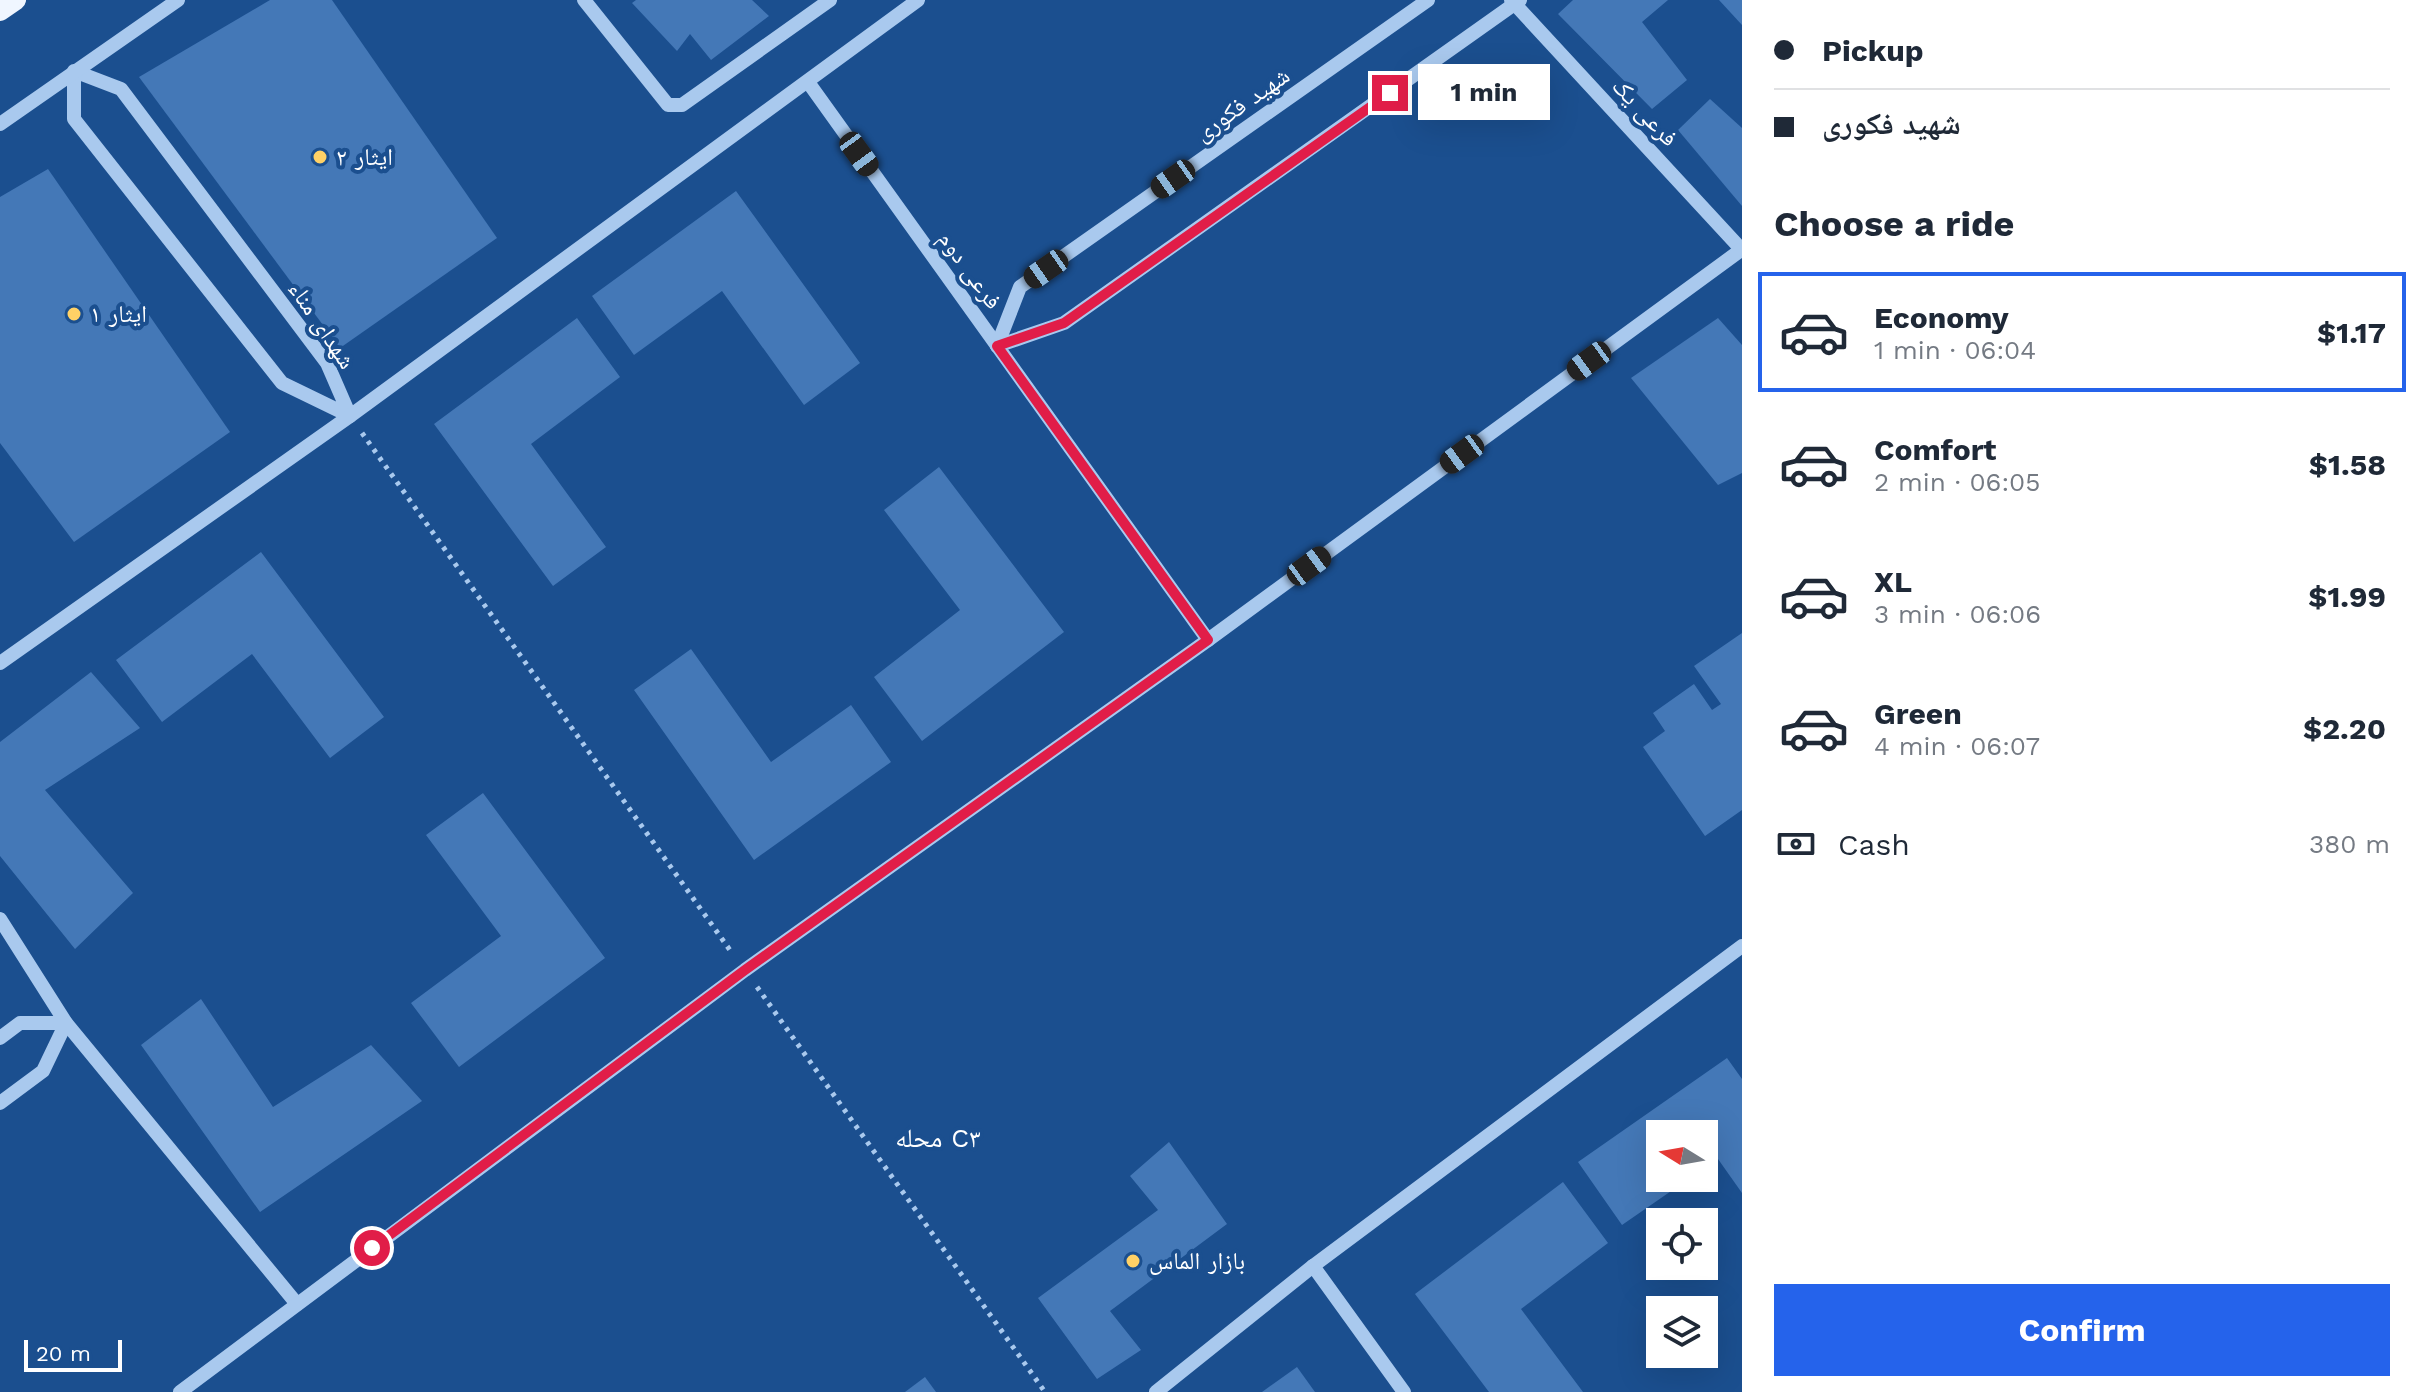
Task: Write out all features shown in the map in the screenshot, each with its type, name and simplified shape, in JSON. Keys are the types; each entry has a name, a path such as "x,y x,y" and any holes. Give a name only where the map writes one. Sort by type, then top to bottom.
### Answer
{"main road":[{"path":"0,11 16,0"}],"street":[{"path":"0,124 178,0"},
{"path":"584,0 658,97 668,105 682,105 830,0"},
{"path":"0,663 350,416 918,0"},
{"name":"شهید فکوری","path":"997,346 1020,287 1428,0"},
{"path":"997,346 1064,323 1515,2"},
{"name":"فرعی یک","path":"1515,2 1742,250"},
{"name":"شهدای مناء","path":"74,71 121,89 327,363 350,416 282,383 74,119 74,71"},
{"name":"فرعی دوم","path":"808,82 1208,640"},
{"path":"180,1392 745,970 1208,640 1742,250"},
{"path":"0,919 66,1023 297,1304"},
{"path":"1156,1392 1313,1266 1740,951"},
{"path":"0,1038 20,1023 66,1023"},
{"path":"0,1103 43,1071 66,1023"},
{"path":"1313,1266 1404,1392"}],"path":[{"path":"350,416 1045,1392"}],"building":[{"name":"ایثار ۲","path":"270,0 332,0 497,238 340,348 139,77"},
{"path":"636,0 752,0 769,16 711,60 690,34 677,51 632,3"},
{"path":"1573,0 1668,0 1642,22 1687,80 1652,109 1558,14"},
{"path":"1719,0 1742,0 1742,25"},
{"path":"1710,99 1742,128 1742,206 1678,130"},
{"name":"ایثار ۱","path":"48,169 230,432 74,542 0,443 0,197"},
{"path":"736,191 860,363 804,405 722,291 634,355 592,296"},
{"path":"577,318 620,377 531,444 606,547 553,586 434,424"},
{"path":"1718,318 1742,345 1742,473 1718,485 1631,378"},
{"path":"939,467 1064,632 922,741 874,677 960,610 884,510"},
{"path":"261,552 384,717 330,758 252,654 162,722 116,660"},
{"path":"1742,633 1742,810 1705,836 1643,747 1665,731 1653,713 1694,684 1712,710 1721,704 1694,666"},
{"path":"691,649 771,762 851,705 891,762 754,860 634,690"},
{"path":"91,672 140,728 45,790 133,893 75,949 0,856 0,742"},
{"path":"483,793 605,958 459,1067 411,1003 501,936 426,835"},
{"path":"201,999 273,1107 371,1045 422,1101 260,1212 141,1045"},
{"path":"1727,1058 1742,1079 1742,1193 1718,1159 1718,1120 1646,1120 1646,1192 1670,1192 1622,1225 1578,1162"},
{"name":"بازار الماس","path":"1169,1142 1227,1224 1110,1311 1141,1350 1097,1379 1038,1298 1158,1210 1130,1176"},
{"path":"1563,1182 1608,1243 1521,1309 1583,1392 1489,1392 1415,1294"},
{"path":"1297,1367 1315,1392 1262,1392"},
{"path":"925,1377 936,1392 905,1392"}],"place":[{"name":"ایثار ۲","path":"320,157"},
{"name":"ایثار ۱","path":"74,314"},
{"name":"بازار الماس","path":"1133,1261"}],"district":[{"name":"محله C۳","path":"938,1138"}],"route":[{"path":"372,1248 745,970 1208,640 997,346 1064,323 1390,93"}]}
